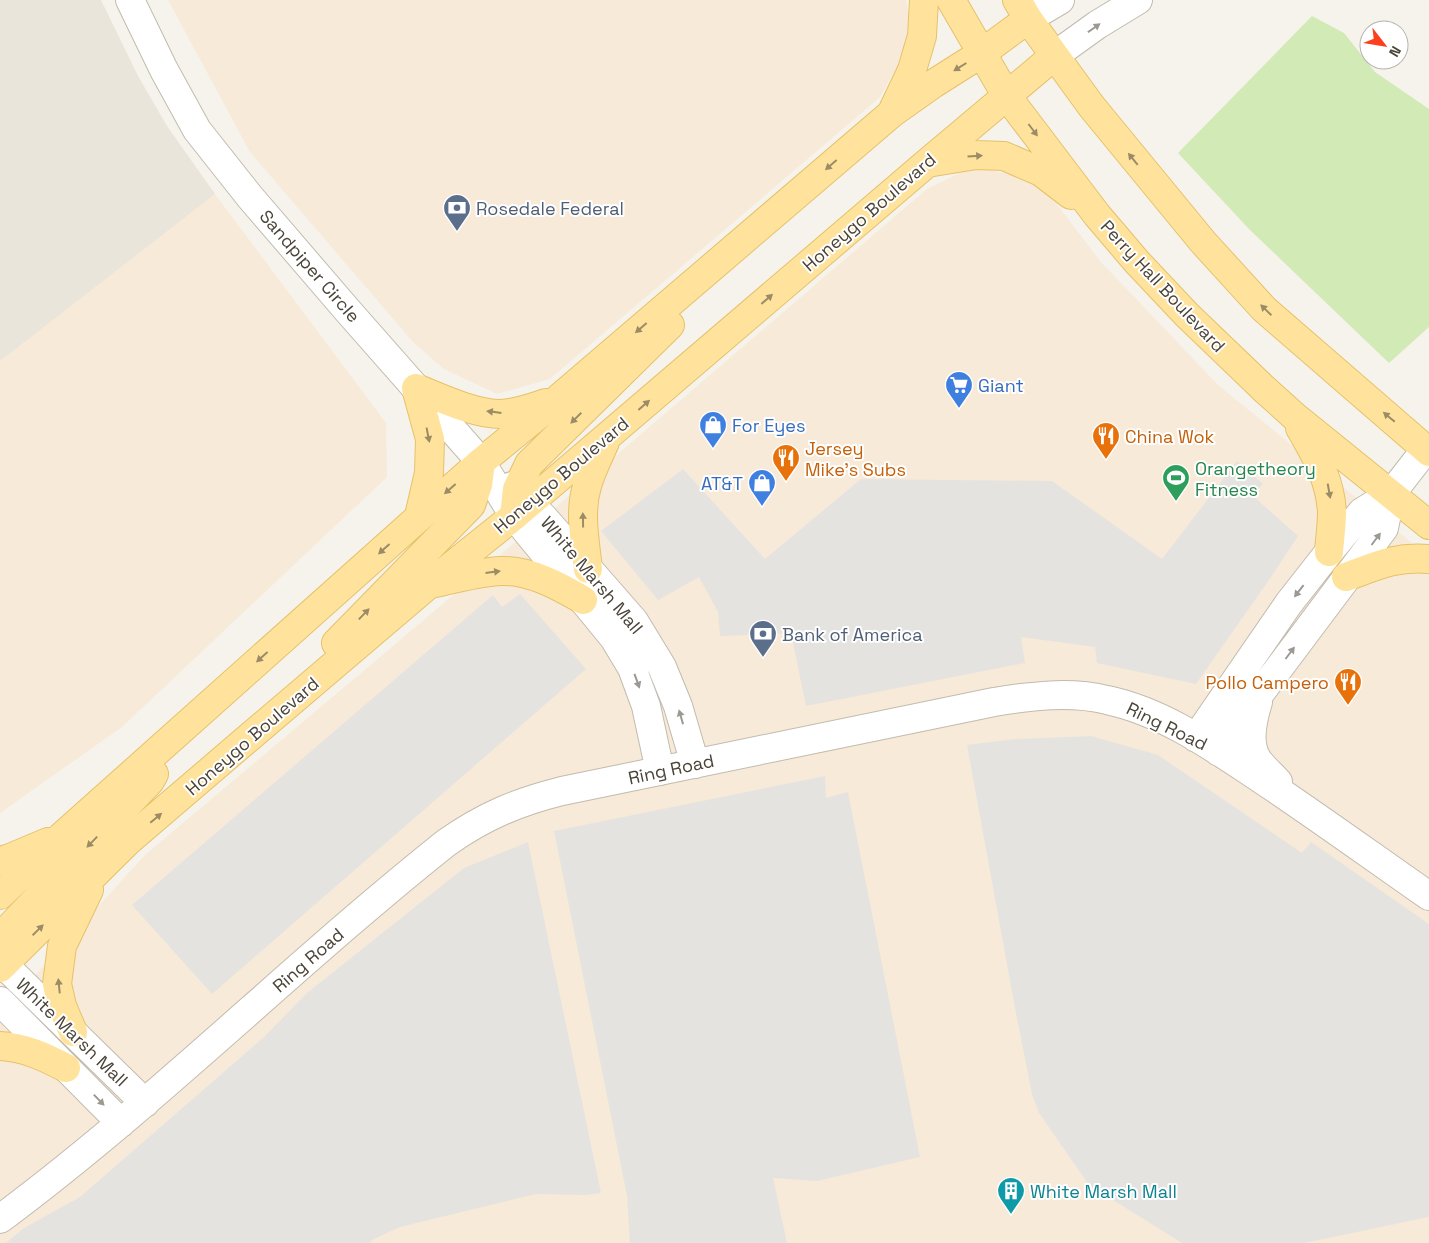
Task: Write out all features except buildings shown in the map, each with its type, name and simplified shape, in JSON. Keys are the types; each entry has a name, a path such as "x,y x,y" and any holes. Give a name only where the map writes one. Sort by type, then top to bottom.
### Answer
{"main road":[{"path":"892,113 912,70 922,36 924,0"},
{"name":"Perry Hall Boulevard","path":"951,0 1006,95 1097,215 1138,262 1224,352 1294,416 1429,525"},
{"path":"0,896 61,837 419,516 892,113 982,53 1022,9 1054,56 1135,161 1203,242 1264,309 1427,450"},
{"name":"Honeygo Boulevard","path":"1,959 99,871 128,841 428,585 520,503 607,437 1054,56"},
{"path":"927,163 976,155 1004,156 1042,172 1097,215"},
{"path":"520,503 529,464 669,326 714,265"},
{"path":"416,388 471,409 500,414 524,410 558,399"},
{"path":"416,388 430,439 429,473 419,516"},
{"path":"1294,416 1320,462 1328,486 1332,514 1329,552"},
{"path":"588,569 583,506 587,486 607,437"},
{"path":"207,774 471,505 478,485 482,462"},
{"path":"1346,577 1399,559 1429,559"},
{"path":"428,585 470,575 501,571 519,572 560,587 583,600"},
{"path":"1,959 7,930 150,781 175,735"},
{"path":"0,860 10,858 61,837"},
{"path":"73,1032 62,1006 57,984 62,946 99,871"},
{"path":"0,1046 10,1046 36,1053 66,1068"}],"street":[{"name":"Sandpiper Circle","path":"130,0 164,70 198,130 250,197 416,388 520,503"},
{"path":"1022,9 1060,0"},
{"name":"Honeygo Boulevard","path":"1054,56 1097,25 1138,0"},
{"path":"1196,738 1289,603 1329,552 1362,512 1391,494 1427,450"},
{"path":"1219,752 1261,692 1384,528 1391,494"},
{"name":"White Marsh Mall","path":"520,503 588,569 634,621 662,667 678,706 695,764"},
{"name":"White Marsh Mall","path":"520,503 583,600 614,638 632,668 646,706 660,771"},
{"path":"1261,692 1252,720 1252,742 1256,757 1297,804"},
{"name":"Ring Road","path":"0,1219 121,1123 424,861 465,830 504,809 562,791 938,713 1023,698 1069,695 1105,699 1152,714 1196,738 1297,804 1429,896"},
{"name":"White Marsh Mall","path":"1,959 144,1102"},
{"name":"White Marsh Mall","path":"0,1001 121,1123"}],"shaded area":[{"path":"0,0 101,0 138,76 167,126 215,194 0,364"},
{"path":"168,0 906,0 909,14 905,53 880,97 550,379 497,394 444,369 413,342 250,152"},
{"name":"White Marsh Mall","path":"972,167 1015,175 1046,190 1100,261 1218,385 1429,557 1429,1243 0,1243 0,1014 145,855 444,603 927,189"},
{"path":"215,194 386,423 387,477 122,727 0,813 0,361"},
{"path":"1237,461 1263,484 1252,495 1298,536 1196,684 1097,663 1095,647 1021,637 1025,663 806,706 791,633 720,636 718,612 699,577 658,600 601,531 683,469 765,559 861,479 1052,481 1162,559"},
{"path":"520,594 586,669 212,994 132,905 493,595 502,607"},
{"path":"1091,736 1158,755 1302,853 1311,842 1429,924 1429,1217 1304,1243 1182,1243 1089,1185 1039,1113 1032,1094 967,745 1015,739"},
{"path":"825,776 826,798 848,792 920,1157 817,1181 773,1178 787,1243 630,1243 627,1196 554,831"},
{"path":"528,842 601,1193 585,1195 536,1194 400,1227 372,1240 370,1243 6,1243 24,1228 80,1197 264,1037 307,993 464,868"}],"green space":[{"path":"1312,16 1344,33 1359,52 1359,70 1373,70 1429,109 1429,327 1389,363 1249,229 1178,153"}],"place":[{"name":"Rosedale Federal","path":"457,232"},
{"name":"Giant","path":"959,409"},
{"name":"For Eyes","path":"713,449"},
{"name":"China Wok","path":"1106,460"},
{"name":"Jersey Mike's Subs","path":"786,482"},
{"name":"Orangetheory Fitness","path":"1176,502"},
{"name":"AT&T","path":"762,507"},
{"name":"Bank of America","path":"763,658"},
{"name":"Pollo Campero","path":"1348,706"},
{"name":"White Marsh Mall","path":"1011,1215"}]}
